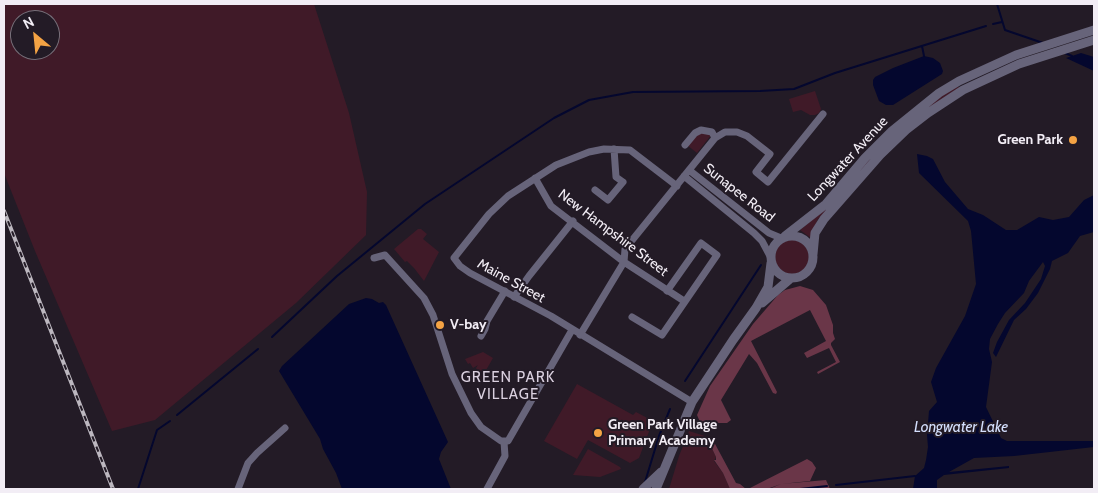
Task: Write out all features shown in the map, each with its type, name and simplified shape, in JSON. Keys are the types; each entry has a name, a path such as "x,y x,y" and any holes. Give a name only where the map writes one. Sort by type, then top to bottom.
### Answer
{"street":[{"name":"Longwater Avenue","path":"783,237 826,204 874,148 922,105 959,81 1028,51 1094,30"},
{"name":"Longwater Avenue","path":"813,254 813,242 818,227 872,164 906,130 928,113 963,90 1019,64 1094,40"},
{"path":"690,170 715,138 725,132 737,132 747,136 770,154 756,172 768,182 824,114"},
{"path":"685,145 695,133 701,130 709,130 715,138"},
{"path":"594,190 608,200 623,182 616,177 614,149"},
{"name":"Maine Street","path":"676,186 630,150 614,149 589,152 572,158 534,178 508,196 489,214 454,258 460,266 551,316 692,402"},
{"name":"Sunapee Road","path":"771,259 762,241 754,233 684,176 690,170 769,233 783,237"},
{"path":"580,335 624,262 625,249 684,176"},
{"name":"New Hampshire Street","path":"534,178 551,206 624,262 684,302"},
{"path":"514,297 573,221"},
{"path":"656,489 692,402 732,340 756,308 768,287 771,259 774,246 783,237 796,236 805,239 813,254 812,263 807,272 798,277 791,278 781,275 775,270 771,259"},
{"path":"632,317 662,334 716,255 701,243 667,291"},
{"path":"374,258 385,255 424,298 433,315 452,374 471,413 484,430 504,442"},
{"path":"756,308 791,278"},
{"path":"481,336 487,321 505,291"},
{"path":"504,442 508,440 572,330"},
{"path":"238,489 248,463 285,428"},
{"path":"487,489 505,456 504,442"},
{"path":"644,489 664,469"}],"shaded area":[{"path":"4,4 314,4 349,113 367,192 366,235 296,303 155,420 112,431 35,251 4,173"},
{"path":"957,84 959,88 940,100 818,219 811,238 800,230 828,207 888,137"},
{"path":"815,91 821,109 819,113 810,115 801,110 793,112 789,99"},
{"path":"698,132 712,134 697,153 687,145"},
{"path":"418,229 427,234 423,239 439,252 424,281 414,268 407,261 405,262 394,249"},
{"path":"792,240 799,241 804,245 808,250 808,264 804,269 799,273 792,274 785,273 780,269 776,264 775,257 776,250 780,245 785,241"},
{"path":"800,286 813,290 826,305 833,325 835,339 831,345 840,362 818,374 817,372 836,362 829,348 807,358 804,353 826,341 810,310 751,341 777,392 776,394 773,393 757,363 749,354 721,400 731,420 727,423 700,422 697,415 710,386 753,324 778,295 785,290"},
{"path":"483,352 493,358 485,372 489,379 483,383 481,378 479,379 475,375 478,372 476,368 478,365 473,368 465,359"},
{"path":"577,384 633,415 636,412 653,421 639,458 630,463 588,440 577,459 544,441"},
{"path":"689,431 708,437 716,457 714,461 723,473 730,489 669,489"},
{"path":"708,437 717,438 714,442 736,483 746,489 730,489 723,473 714,460 716,460 716,457"},
{"path":"588,449 621,469 600,477 573,475"},
{"path":"807,459 816,468 810,481 781,484 767,489 748,489"},
{"path":"826,480 830,489 769,489 781,484"}],"water":[{"path":"1081,53 1094,57 1094,71 1066,58"},
{"path":"924,56 933,58 940,63 943,71 942,74 893,105 886,105 879,101 873,85 875,77"},
{"name":"Longwater Lake","path":"917,154 933,159 945,182 968,209 983,215 1006,230 1017,230 1039,217 1053,220 1069,217 1084,200 1094,195 1094,232 1080,236 1068,253 1052,261 1038,293 1026,309 1014,320 996,357 993,353 997,342 1009,320 1025,303 1041,279 1045,266 1043,262 1029,281 1024,293 1005,313 990,339 989,349 992,362 986,407 1001,438 1007,441 1094,441 1094,447 1014,456 974,458 949,472 1009,466 1009,468 944,475 937,480 937,489 913,489 915,476 924,468 926,460 929,411 937,402 931,382 936,368 965,316 976,284 971,231 968,221 919,173"},
{"path":"366,298 379,303 383,302 386,305 448,442 441,452 439,459 451,489 342,489 320,439 279,371 282,366 349,304"}],"waterway":[{"path":"997,4 1005,30 1043,43"},
{"path":"993,24 1002,22"},
{"path":"272,337 337,276 425,204 554,118 589,100 633,92 794,89 835,73 986,26"},
{"path":"922,46 924,56"},
{"path":"1065,53 1072,56"},
{"path":"685,381 761,265"},
{"path":"177,415 258,349"},
{"path":"645,482 659,436 670,409"},
{"path":"138,489 157,430 170,421"},
{"path":"836,485 915,476"},
{"path":"800,489 827,486"}],"railway":[{"path":"4,211 113,489"}],"place":[{"name":"Green Park","path":"1073,140"},
{"name":"V-bay","path":"440,325"},
{"name":"Green Park Village Primary Academy","path":"598,433"}],"district":[{"name":"GREEN PARK VILLAGE","path":"508,386"}]}
